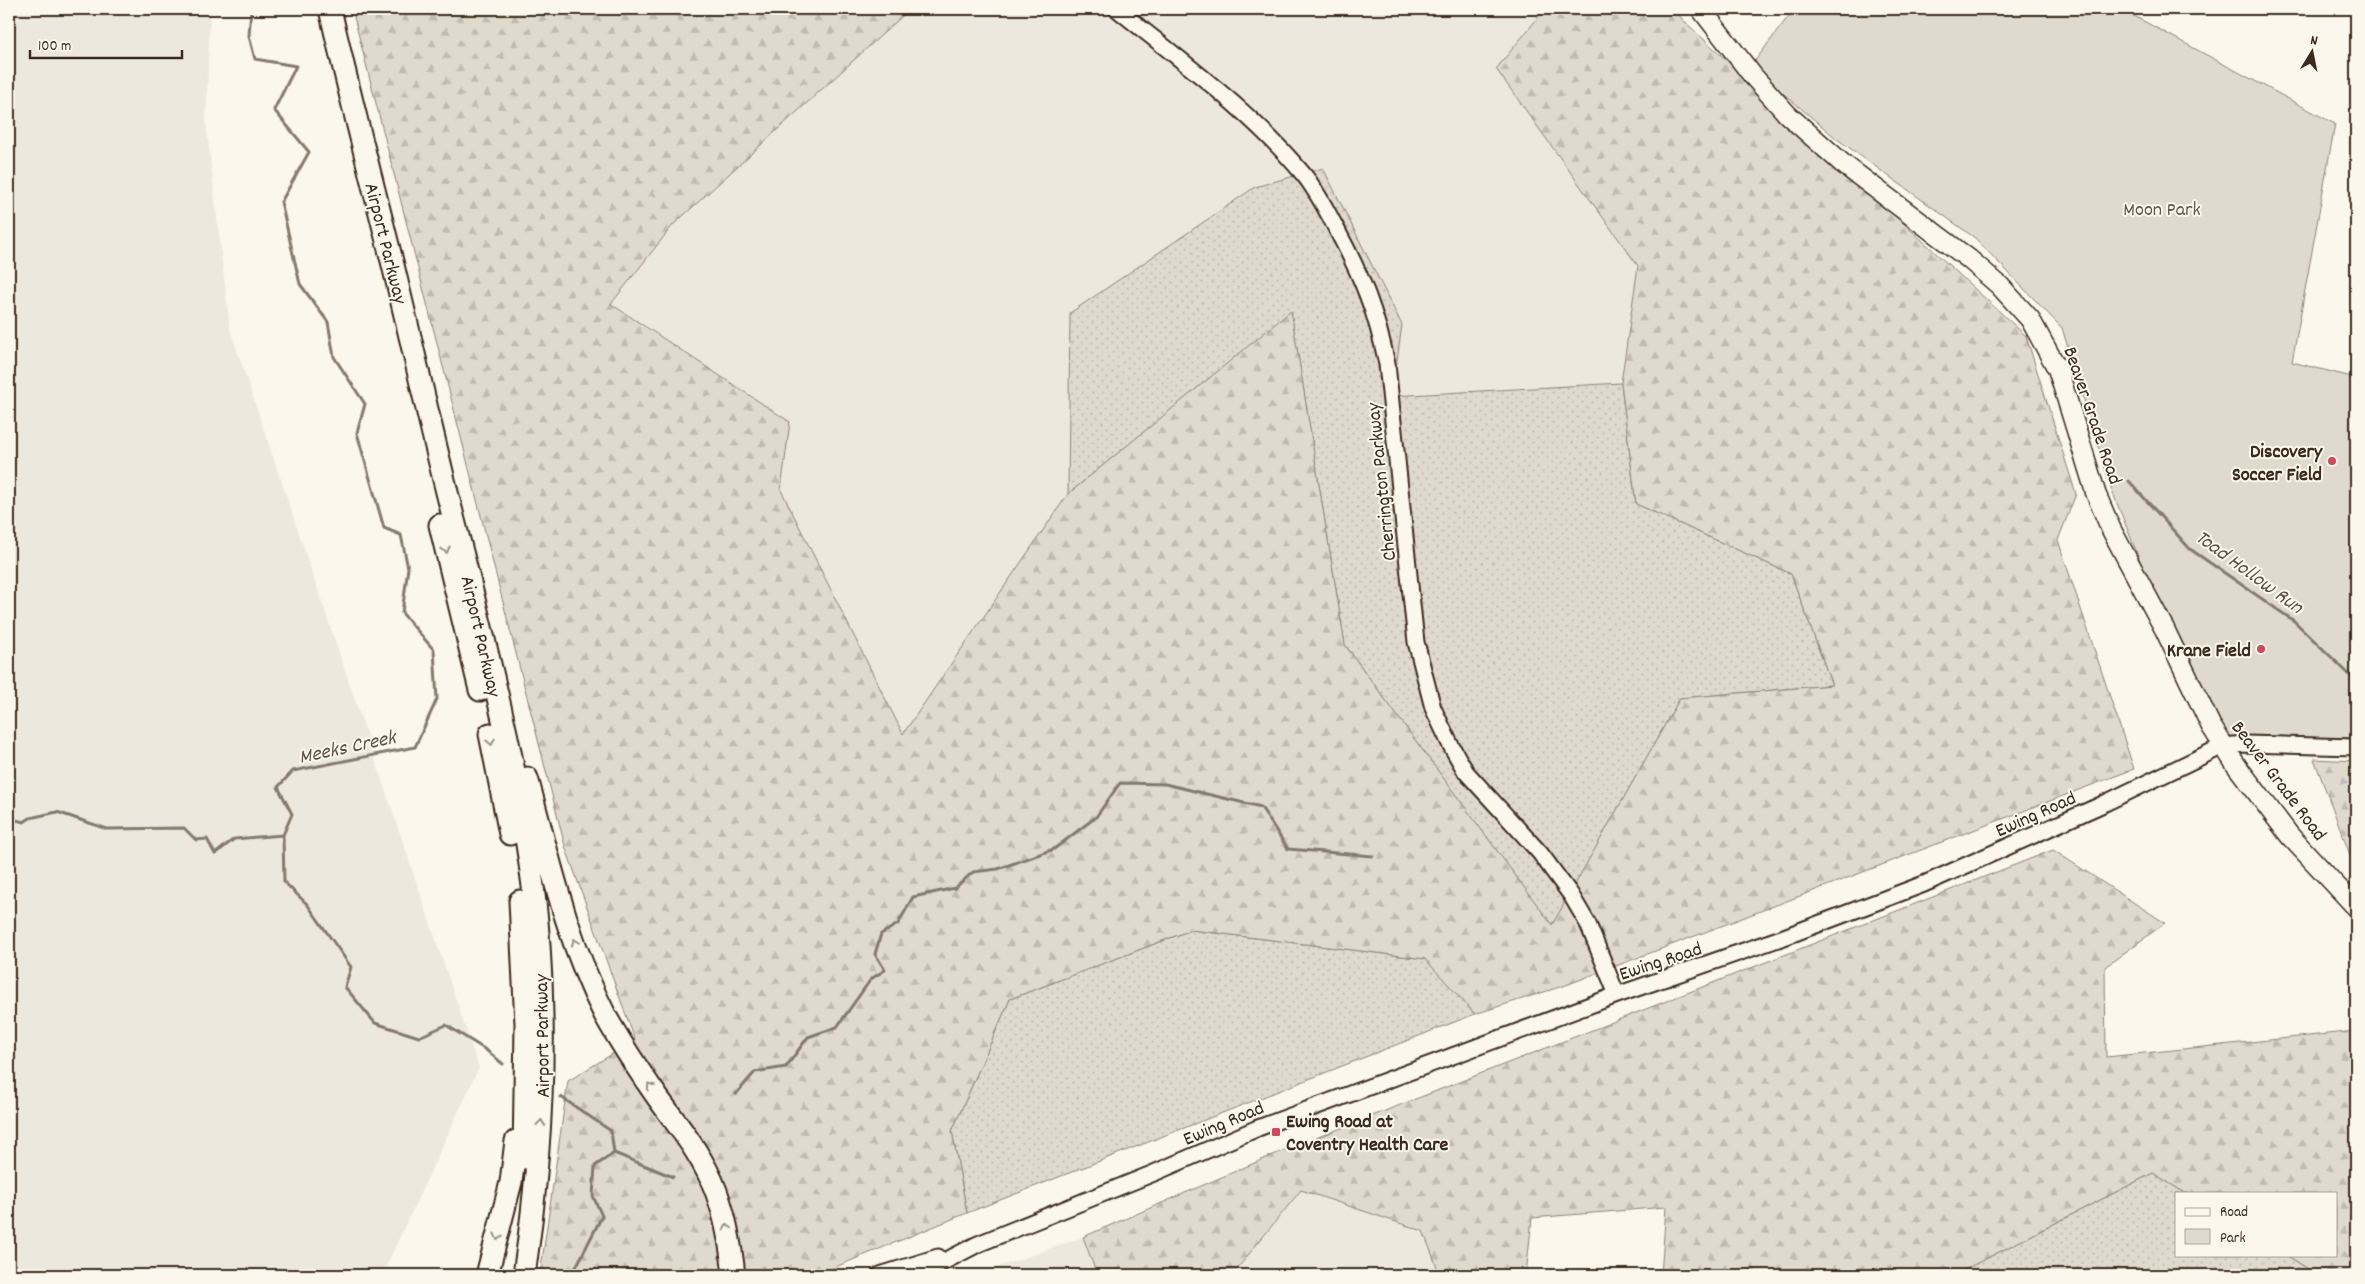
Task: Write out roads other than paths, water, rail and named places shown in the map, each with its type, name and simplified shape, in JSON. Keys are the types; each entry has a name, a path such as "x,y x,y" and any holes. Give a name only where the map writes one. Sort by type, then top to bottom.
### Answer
{"highway":[{"name":"Airport Parkway","path":"316,9 483,703 516,863 520,905 526,1068 522,1184 510,1275"},
{"name":"Airport Parkway","path":"330,9 473,594 516,787 530,865 539,945 542,1019 542,1113 532,1222 524,1275"},
{"path":"473,594 496,665 557,889 588,976 620,1042 691,1144 716,1190 731,1241 734,1275"},
{"path":"487,1275 511,1182 526,1068"}],"main road":[{"name":"Beaver Grade Road","path":"1701,9 1752,76 1788,115 1842,163 1951,244 2000,286 2030,318 2058,370 2096,494 2111,529 2223,746 2290,836 2356,907"}],"street":[{"name":"Cherrington Parkway","path":"1117,9 1245,115 1293,163 1314,190 1357,266 1378,326 1387,364 1416,642 1432,708 1466,772 1540,853 1572,895 1588,924 1616,995"},
{"name":"Ewing Road","path":"880,1275 978,1244 1154,1174 1258,1128 1616,995 1703,967 1924,884 2101,805 2223,746 2246,744 2356,747"},
{"name":"Ewing Road","path":"918,1275 978,1244"}],"waterway":[{"name":"Meeks Creek","path":"251,9 249,36 255,59 296,66 274,110 309,152 281,202 300,284 328,322 334,357 365,404 357,433 384,528 401,535 408,568 402,613 434,650 437,699 415,747 293,771 278,787 292,814 283,835 284,882 307,904 351,967 345,987 375,1023 419,1037 446,1025 486,1050 503,1064"},
{"name":"Toad Hollow Run","path":"2129,481 2190,549 2294,621 2356,681"},
{"path":"736,1094 755,1072 786,1067 808,1037 837,1027 871,979 885,970 875,954 881,934 898,924 913,897 955,888 973,872 998,869 1054,849 1096,817 1120,783 1165,784 1261,807 1288,849 1373,856"},
{"path":"9,816 12,819 24,822 30,818 57,812 107,829 184,828 196,840 207,839 215,854 234,839 283,835"},
{"name":"Meeks Creek","path":"561,1097 611,1131 614,1153 595,1166 593,1196 602,1216 572,1275"},
{"path":"614,1153 673,1177"}],"place":[{"name":"Discovery Soccer Field","path":"2332,461"},
{"name":"Krane Field","path":"2261,649"},
{"name":"Ewing Road at Coventry Health Care","path":"1276,1132"}],"park label":[{"name":"Moon Park","path":"2162,208"}]}
